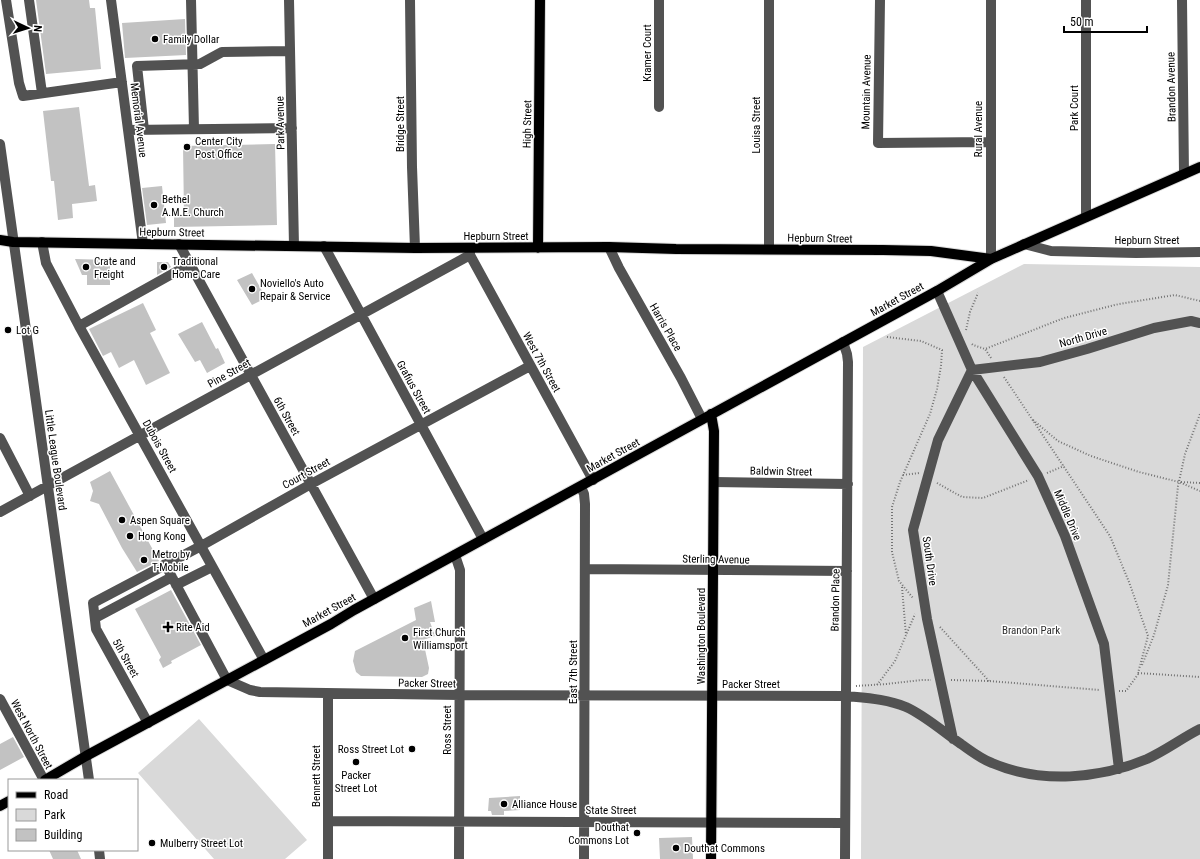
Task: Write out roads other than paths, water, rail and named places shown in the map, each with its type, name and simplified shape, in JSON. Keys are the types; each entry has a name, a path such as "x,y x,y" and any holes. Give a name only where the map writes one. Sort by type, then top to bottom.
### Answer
{"main road":[{"name":"High Street","path":"538,248 540,0"},
{"name":"Market Street","path":"47,779 86,756 581,487 936,291 991,259 1200,167"},
{"name":"Hepburn Street","path":"0,240 13,242 415,248 470,251 609,247 931,251 991,259"},
{"name":"Washington Boulevard","path":"711,414 714,431 711,859"}],"street":[{"path":"6,0 19,83 23,96 122,82"},
{"path":"29,0 42,93"},
{"name":"Memorial Avenue","path":"111,0 143,244"},
{"path":"191,0 194,129"},
{"name":"Park Avenue","path":"289,0 294,246"},
{"name":"Bridge Street","path":"410,0 412,167 415,248"},
{"name":"Kramer Court","path":"658,106 659,0"},
{"name":"Louisa Street","path":"769,0 769,249"},
{"name":"Mountain Avenue","path":"880,0 878,143 990,142"},
{"name":"Rural Avenue","path":"991,0 991,259"},
{"name":"Park Court","path":"1086,0 1086,217"},
{"name":"Brandon Avenue","path":"1182,0 1184,174"},
{"path":"144,130 137,66 200,64 222,52 290,51"},
{"path":"128,130 292,128"},
{"name":"Little League Boulevard","path":"0,144 90,779"},
{"name":"Dubois Street","path":"42,242 46,263 79,326 264,660"},
{"name":"6th Street","path":"179,244 374,599"},
{"name":"Hepburn Street","path":"1024,244 1051,251 1200,252"},
{"name":"Grafius Street","path":"324,246 484,539"},
{"name":"Harris Place","path":"609,247 619,268 682,378 702,419"},
{"name":"Pine Street","path":"0,512 361,314 470,251"},
{"name":"West 7th Street","path":"470,251 530,366 593,480"},
{"path":"79,326 190,264"},
{"name":"Middle Drive","path":"936,291 972,370 1038,476 1065,536 1104,644 1119,769"},
{"name":"North Drive","path":"972,370 1040,362 1154,328 1191,321 1200,323"},
{"name":"Brandon Place","path":"843,342 848,362 848,571 845,859"},
{"name":"Court Street","path":"93,602 201,546 311,484 530,366"},
{"name":"South Drive","path":"952,739 926,619 913,530 938,440 972,370"},
{"path":"0,438 30,496"},
{"name":"Baldwin Street","path":"714,482 848,484"},
{"name":"East 7th Street","path":"581,487 584,494 585,504 584,859"},
{"name":"Ross Street","path":"455,555 460,570 459,859"},
{"path":"165,564 227,680"},
{"path":"95,618 174,581 212,566"},
{"name":"Sterling Avenue","path":"585,569 848,571"},
{"name":"5th Street","path":"93,602 96,628 148,723"},
{"name":"Packer Street","path":"227,680 250,690 260,692 328,694 846,696 874,698 905,707 927,719 952,739 992,763 1013,770 1040,775 1068,777 1100,774 1119,769 1148,758 1200,729"},
{"name":"Bennett Street","path":"328,694 328,859"},
{"name":"West North Street","path":"0,699 44,779"},
{"name":"State Street","path":"328,821 845,823"}],"place":[{"name":"Family Dollar","path":"155,39"},
{"name":"Center City Post Office","path":"187,147"},
{"name":"Bethel A.M.E. Church","path":"154,205"},
{"name":"Crate and Freight","path":"86,267"},
{"name":"Traditional Home Care","path":"164,267"},
{"name":"Noviello's Auto Repair & Service","path":"252,289"},
{"name":"Lot G","path":"8,330"},
{"name":"Aspen Square","path":"122,520"},
{"name":"Hong Kong","path":"130,536"},
{"name":"Metro by T-Mobile","path":"144,560"},
{"name":"Rite Aid","path":"168,627"},
{"name":"First Church Williamsport","path":"405,638"},
{"name":"Ross Street Lot","path":"412,749"},
{"name":"Packer Street Lot","path":"356,762"},
{"name":"Alliance House","path":"504,804"},
{"name":"Douthat Commons Lot","path":"637,833"},
{"name":"Mulberry Street Lot","path":"152,843"},
{"name":"Douthat Commons","path":"676,848"}],"park label":[{"name":"Brandon Park","path":"1031,630"}]}
